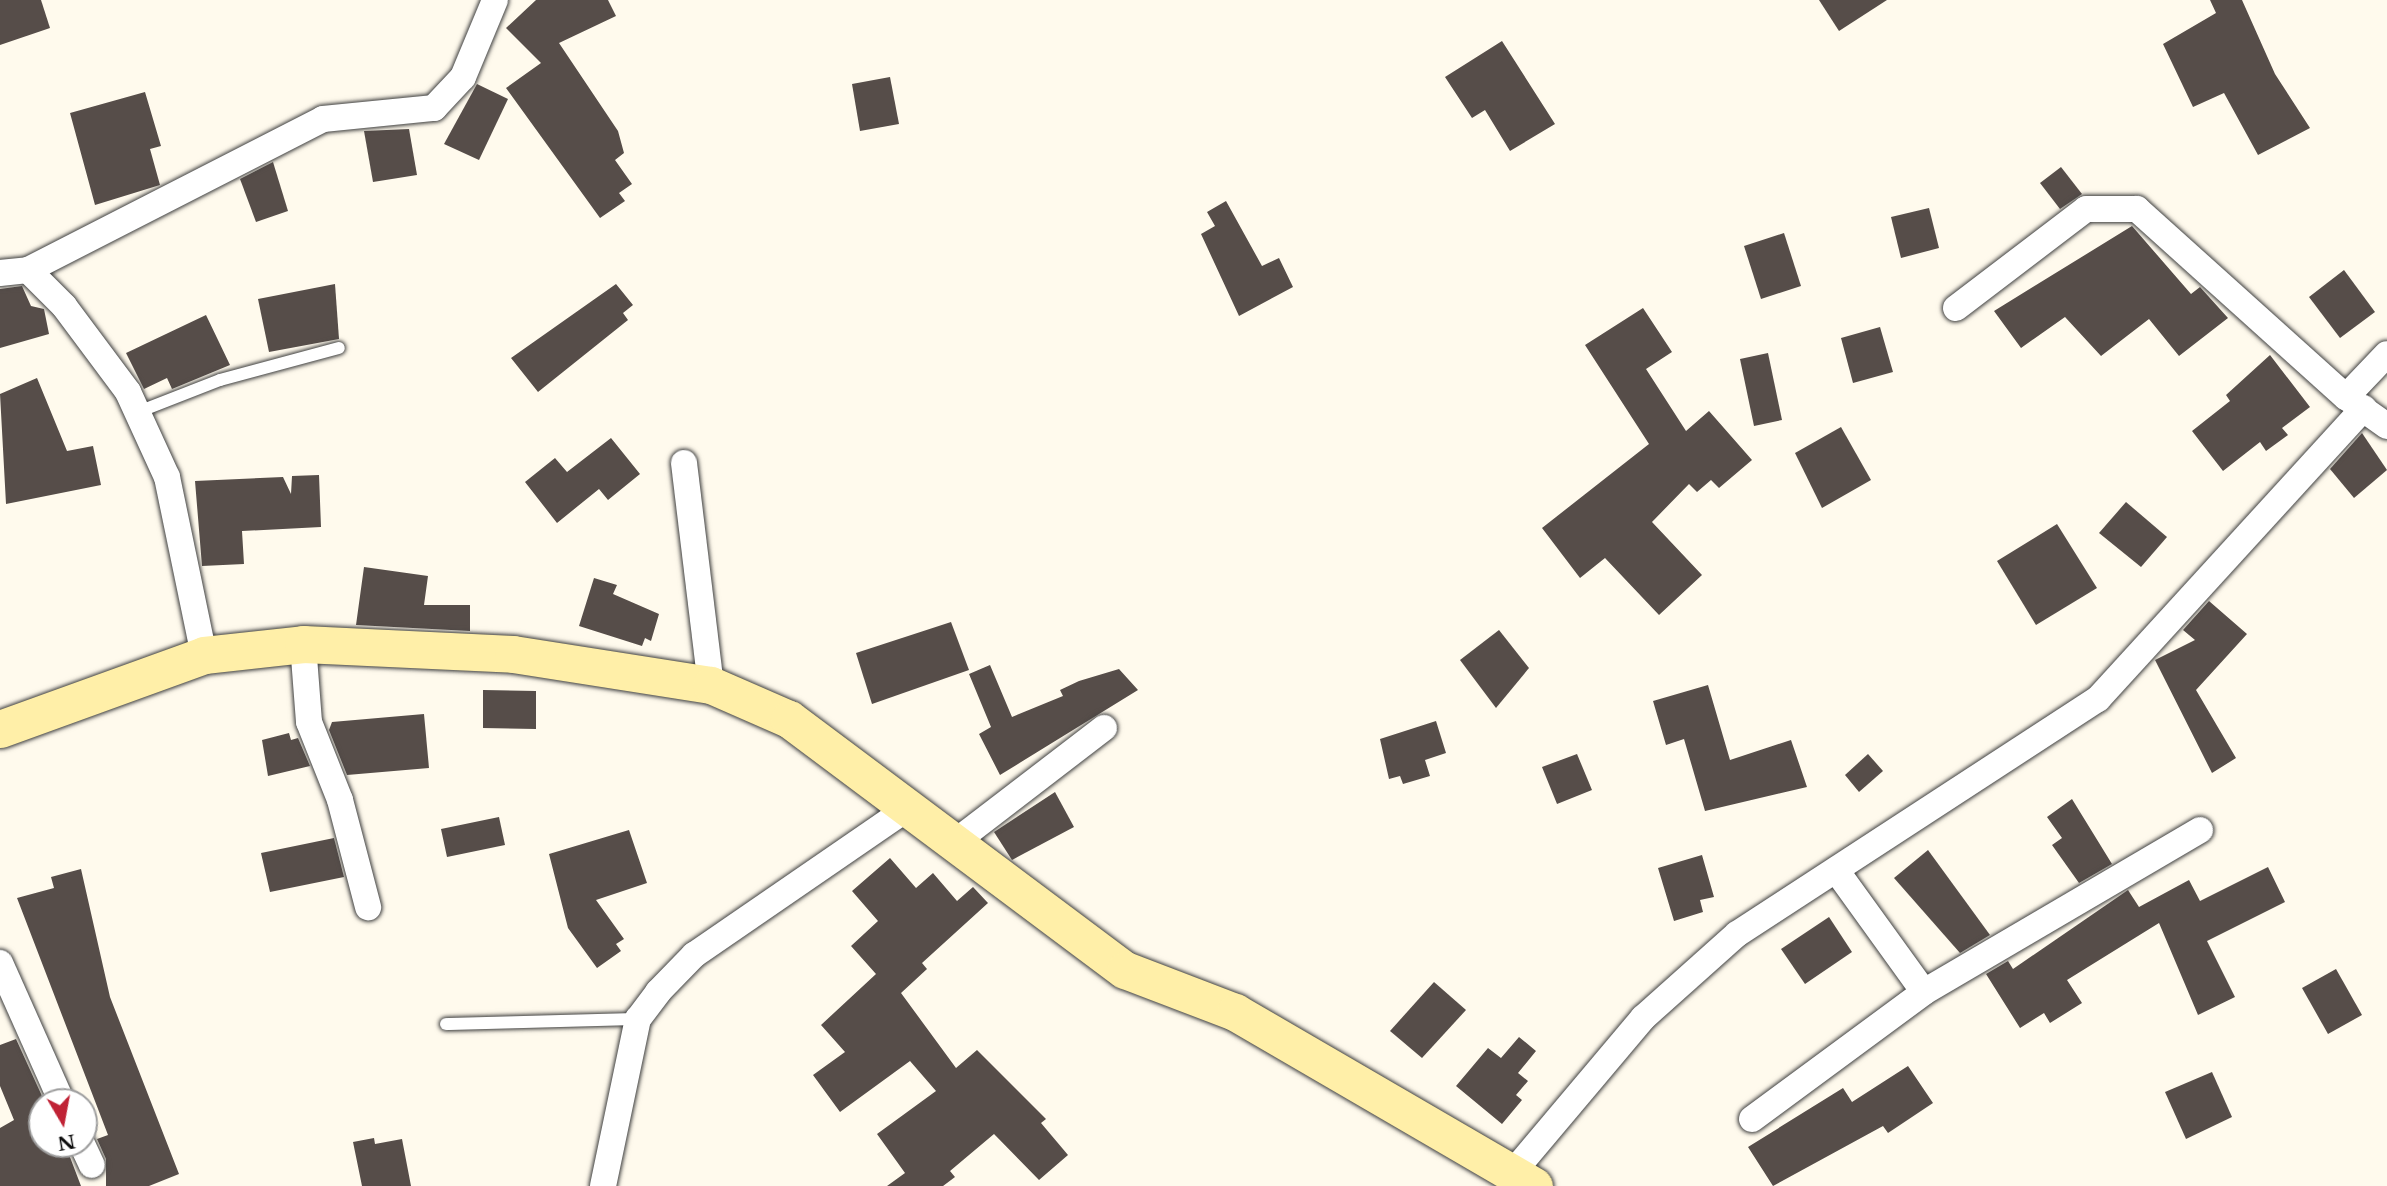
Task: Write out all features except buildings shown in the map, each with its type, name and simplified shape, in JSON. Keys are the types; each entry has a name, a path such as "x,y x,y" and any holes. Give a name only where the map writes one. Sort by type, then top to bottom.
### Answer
{"main road":[{"path":"0,729 204,655 303,644 513,654 711,685 789,719 1125,970 1235,1012 1525,1178"}],"street":[{"path":"0,273 28,270 323,119 434,108 463,77 495,0"},
{"path":"1956,308 2085,209 2137,209 2355,403 2387,426"},
{"path":"28,270 64,306 138,412 167,477 204,655"},
{"path":"1525,1178 1643,1018 1737,934 2098,699 2355,403 2387,354"},
{"path":"684,463 711,685"},
{"path":"303,644 309,722 340,800 368,907"},
{"path":"954,843 1104,728"},
{"path":"603,1186 638,1019 694,955 908,807"},
{"path":"1752,1119 1924,992 2200,831"},
{"path":"1836,870 1924,992"},
{"path":"0,963 9,1014 54,1088"}],"lane":[{"path":"138,412 220,380 339,348"},
{"path":"446,1024 638,1019"}]}
